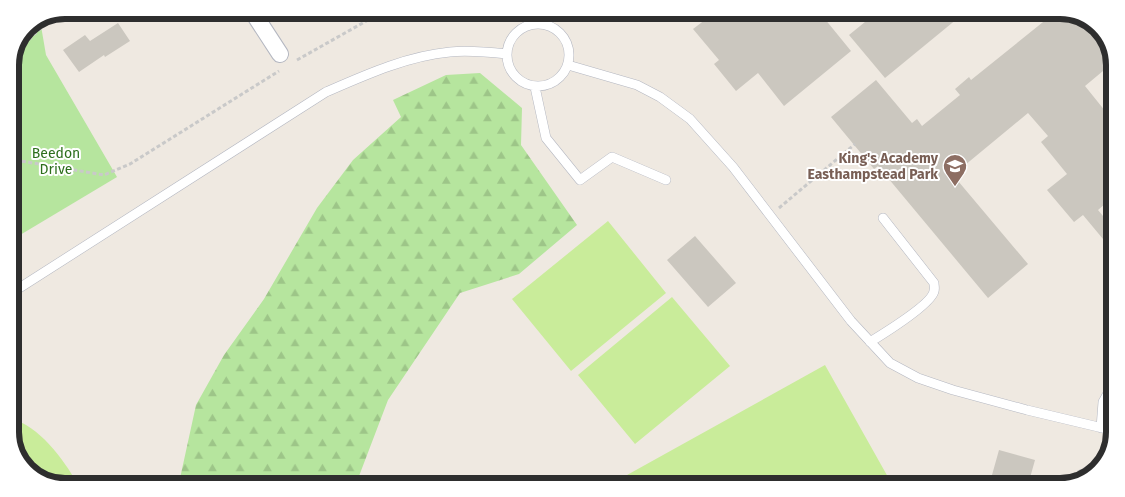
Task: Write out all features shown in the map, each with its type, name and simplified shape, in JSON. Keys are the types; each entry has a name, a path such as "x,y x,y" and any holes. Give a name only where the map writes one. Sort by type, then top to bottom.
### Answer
{"street":[{"path":"256,19 280,62"}],"lane":[{"path":"535,24 536,19"},
{"path":"535,24 548,25 557,30 565,38 570,55 568,65 555,82 545,86 534,86 524,84 514,76 509,67 507,54 510,41 516,32 535,24"},
{"path":"19,288 326,92 366,74 428,56 450,52 477,51 507,54"},
{"path":"568,65 636,85 660,98 690,119 733,167 851,321 890,363 918,378 1018,408 1106,429"},
{"path":"534,86 546,138 580,180 612,157 666,180"},
{"path":"870,342 920,308 929,300 934,292 934,283 883,218"},
{"path":"1100,428 1103,402 1106,397"}],"path":[{"path":"296,60 370,19"},
{"path":"21,49 43,25 51,21"},
{"path":"19,160 104,175 130,164 280,62"},
{"path":"770,215 855,144"},
{"path":"1067,478 1095,462"}],"green space":[{"name":"Beedon Drive","path":"41,26 46,55 117,177 19,236 19,62 23,44 34,30"},
{"path":"480,73 522,108 521,145 577,225 519,274 460,293 388,400 358,478 180,478 196,405 224,355 264,299 317,208 353,160 401,117 393,100 446,75"},
{"path":"608,221 666,293 571,371 512,299"},
{"path":"672,297 730,366 635,444 578,375"},
{"path":"825,365 889,478 622,478"},
{"path":"19,421 31,428 49,444 74,478 47,475 34,467 26,458 21,447"}],"building":[{"path":"706,19 825,19 851,51 784,106 758,73 736,91 714,64 719,60 693,29"},
{"path":"869,19 957,19 885,78 849,35"},
{"path":"1047,19 1069,20 1086,26 1099,39 1104,50 1106,68 1085,86 1106,112 1106,203 1098,210 1106,220 1106,237 1103,239 1083,215 1074,222 1047,190 1067,174 1041,142 1048,136 1028,113 953,175 1028,264 988,298 878,166 874,169 831,117 876,80 912,123 917,119 922,126 960,95 955,89 969,77 971,80"},
{"path":"118,23 130,41 105,57 104,55 79,72 63,50 85,35 90,41"},
{"path":"695,236 736,283 708,307 667,260"},
{"path":"999,450 1035,460 1030,478 1003,478 992,475"}],"place":[{"name":"King's Academy Easthampstead Park","path":"955,187"}]}
